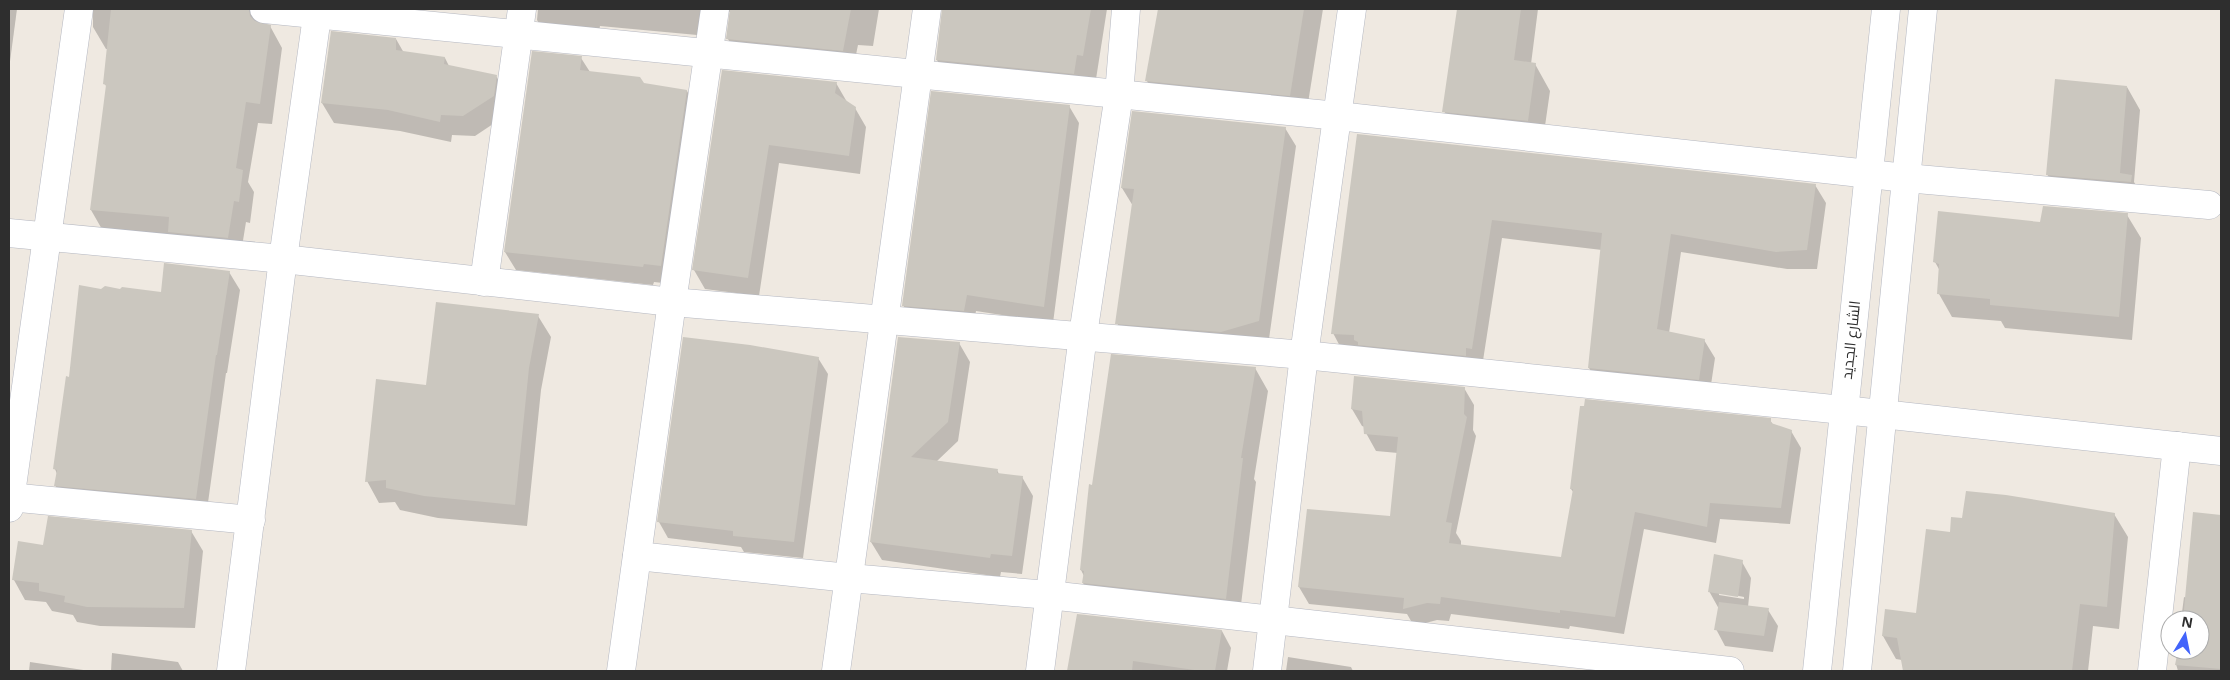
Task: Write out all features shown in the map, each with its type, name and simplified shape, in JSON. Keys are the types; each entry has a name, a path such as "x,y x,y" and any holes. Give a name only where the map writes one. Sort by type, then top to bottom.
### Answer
{"street":[{"path":"79,9 9,501 251,520"},
{"path":"264,9 520,21 709,53 1338,116 1906,178 2209,205"},
{"path":"621,671 715,9"},
{"path":"836,671 927,9"},
{"path":"1040,671 1083,336 1119,94 1126,9"},
{"path":"1267,671 1304,356 1352,9"},
{"name":"الشارع الجديد","path":"1817,671 1886,9"},
{"path":"1857,671 1923,9"},
{"path":"231,671 283,259 318,11"},
{"path":"484,282 520,21"},
{"path":"9,233 283,259 672,302 1304,356 1882,414 2221,451"},
{"path":"2152,671 2177,446"},
{"path":"637,556 849,578 1049,595 1730,671"}],"building":[{"path":"111,9 249,9 250,16 255,21 271,25 260,104 246,102 236,168 243,170 239,202 234,201 228,238 168,232 169,217 90,210 106,85 103,84"},
{"path":"730,9 851,9 843,51 726,39"},
{"path":"942,9 1091,9 1083,56 1077,55 1074,74 936,60"},
{"path":"1158,9 1304,9 1290,96 1145,81"},
{"path":"1457,9 1521,9 1514,60 1536,63 1528,121 1442,112"},
{"path":"331,31 396,38 396,50 445,57 444,64 497,75 494,96 463,116 441,115 440,122 388,110 321,103"},
{"path":"532,51 582,56 580,70 640,77 644,83 687,90 661,266 644,264 643,267 504,252"},
{"path":"722,70 837,82 835,93 856,107 849,156 769,145 748,278 692,270"},
{"path":"2055,79 2127,86 2120,173 2132,175 2131,182 2046,175"},
{"path":"931,91 1070,105 1044,307 967,295 964,311 902,306"},
{"path":"1132,111 1286,127 1259,321 1221,332 1115,324 1134,189 1121,188"},
{"path":"1357,134 1816,184 1807,250 1776,252 1671,234 1657,329 1705,339 1699,380 1588,368 1602,233 1492,220 1472,349 1466,348 1466,356 1358,345 1358,342 1354,340 1354,335 1331,334"},
{"path":"2043,206 2128,213 2119,317 1990,305 1990,299 1937,294 1939,264 1933,262 1938,211 2040,222"},
{"path":"164,263 230,271 196,499 54,486 57,470 53,469 66,376 69,377 79,285 101,289 105,286 161,292"},
{"path":"436,302 539,314 529,368 515,505 424,496 386,488 386,480 365,482 376,379 426,385"},
{"path":"683,337 750,345 819,357 794,542 733,536 733,531 657,522"},
{"path":"898,337 960,342 948,422 911,457 998,469 997,473 1023,476 1012,556 991,554 990,558 870,542"},
{"path":"1111,354 1256,367 1241,458 1243,458 1226,599 1082,583 1084,571 1080,570 1089,484 1092,485"},
{"path":"1354,376 1465,387 1464,414 1467,417 1446,522 1452,523 1449,543 1561,557 1573,489 1570,489 1580,406 1584,406 1585,399 1771,418 1771,423 1792,430 1781,508 1710,503 1707,527 1635,512 1615,617 1560,610 1560,613 1441,597 1440,604 1427,603 1403,609 1404,598 1298,587 1307,509 1390,516 1398,437 1364,434 1362,411 1351,409"},
{"path":"1966,491 2006,495 2115,513 2107,607 2080,604 2072,671 1903,671 1897,638 1882,636 1885,609 1916,613 1926,529 1950,532 1951,517 1962,518"},
{"path":"2193,512 2221,515 2221,669 2175,665 2176,660 2210,660 2210,610 2184,610"},
{"path":"48,516 192,530 184,608 87,607 64,602 65,596 39,591 39,583 12,580 18,541 43,545"},
{"path":"1714,554 1743,560 1738,597 1708,592"},
{"path":"1719,602 1769,608 1764,636 1714,630"},
{"path":"1077,614 1222,630 1215,671 1201,671 1133,661 1132,671 1067,671"}]}
